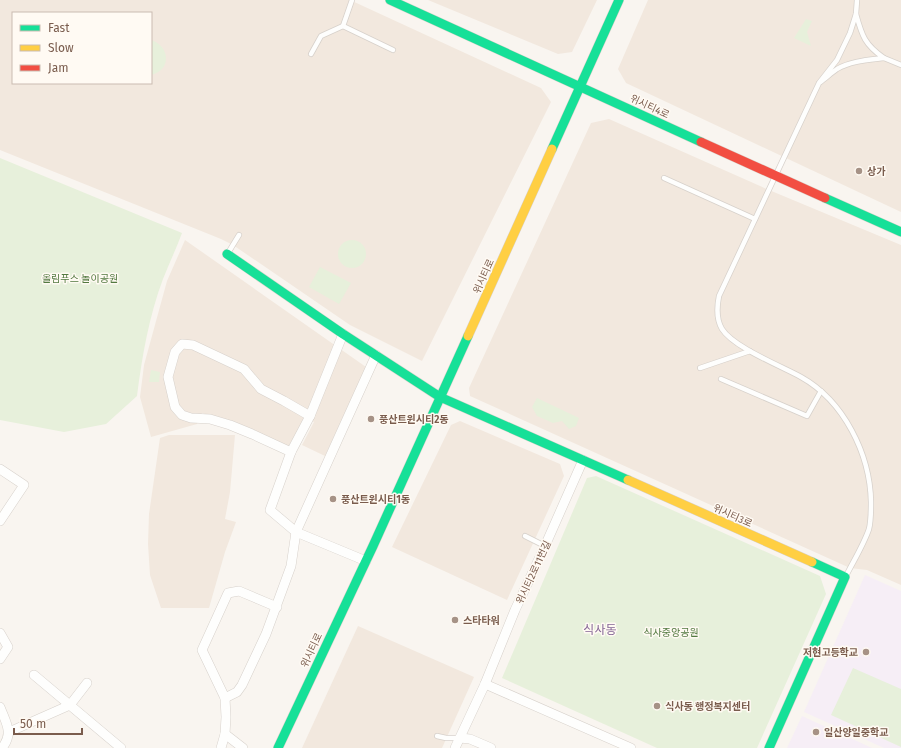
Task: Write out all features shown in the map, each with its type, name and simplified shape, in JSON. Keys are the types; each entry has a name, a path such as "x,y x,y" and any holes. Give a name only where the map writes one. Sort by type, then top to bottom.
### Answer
{"street":[{"name":"위시티4로","path":"390,0 901,232"},
{"name":"위시티로","path":"278,748 366,561 619,0"},
{"name":"위시티3로","path":"228,254 343,334 440,398 845,577"},
{"path":"343,334 310,416 291,452 270,510 296,532 366,561"},
{"path":"291,452 230,425 182,415 175,407 168,377 175,352 182,344 193,344 244,369 261,389 310,416"},
{"path":"225,698 237,692 242,685 266,634 291,566 296,532 376,355"},
{"name":"위시티2로11번길","path":"456,748 515,610 583,460"},
{"path":"0,469 24,485 0,521"},
{"path":"769,748 845,577"},
{"path":"221,748 225,734 225,698 202,650 228,593 239,591 277,607"},
{"path":"0,633 8,647 0,659"},
{"path":"34,675 121,748"},
{"path":"9,732 70,705 87,683"},
{"path":"484,684 631,748"},
{"path":"0,707 9,732 7,741 2,748"},
{"path":"225,734 243,748"},
{"path":"460,738 470,739 491,748"}],"lane":[{"path":"311,54 321,36 343,26 352,0"},
{"path":"845,577 869,529 870,493 863,456 852,430 837,409 821,391 803,378 734,342 722,329 718,317 717,304 719,296 819,83 837,60 850,32 856,14 857,0"},
{"path":"856,14 860,30 868,46 884,58 901,65"},
{"path":"343,26 393,50"},
{"path":"819,83 843,66 884,58"},
{"path":"664,178 755,219"},
{"path":"228,254 239,235"},
{"path":"700,368 750,351"},
{"path":"721,379 807,416 821,391"},
{"path":"525,536 545,546"},
{"path":"437,736 446,738 460,738"}],"shaded area":[{"path":"0,0 350,0 541,88 551,102 422,361 350,325 233,245 0,150"},
{"path":"428,0 597,0 572,52 558,54"},
{"path":"648,0 901,0 901,212 626,83 618,69"},
{"path":"609,119 769,190 901,245 901,585 867,570 850,568 470,396 469,388 591,123"},
{"path":"185,240 366,367 325,456 302,445 314,422 306,417 288,447 222,419 202,413 197,424 151,437 140,397 144,365 167,281"},
{"path":"460,421 560,464 564,476 507,600 392,547 451,425"},
{"path":"169,435 235,435 230,492 225,519 236,522 225,552 209,608 161,608 150,575 148,544 149,514 160,438"},
{"name":"저현고등학교","path":"865,575 901,591 901,748 884,748 804,712"},
{"path":"358,626 474,677 442,748 302,748"},
{"name":"일산양일중학교","path":"802,716 872,748 787,748"}],"green space":[{"path":"806,19 812,21 807,32 811,46 794,38"},
{"path":"152,40 162,47 165,52 165,63 163,68 152,75"},
{"name":"올림푸스 놀이공원","path":"0,158 182,233 163,279 154,307 144,352 137,396 106,424 64,432 0,420"},
{"path":"352,240 362,244 366,254 362,264 352,268 342,264 338,254 342,244"},
{"path":"320,267 351,283 339,304 309,287"},
{"path":"151,370 160,372 159,382 149,382"},
{"path":"537,398 579,418 576,426 569,429 562,421 553,423 537,416 532,407"},
{"name":"식사중앙공원","path":"596,476 820,576 826,594 757,748 657,748 502,678 587,478"},
{"path":"853,668 901,689 901,747 831,715"}],"traffic: fast":[{"path":"390,0 701,142"},
{"path":"552,149 619,0"},
{"path":"825,198 901,232"},
{"path":"227,254 343,334 440,397 628,480"},
{"path":"278,748 373,546 468,336"},
{"path":"769,748 845,577 812,562"}],"traffic: slow":[{"path":"468,336 552,149"},
{"path":"628,480 812,562"}],"traffic: jam":[{"path":"701,142 825,198"}],"place":[{"name":"상가","path":"859,171"},
{"name":"풍산트윈시티2동","path":"371,419"},
{"name":"풍산트윈시티1동","path":"333,499"},
{"name":"스타타워","path":"455,620"},
{"name":"저현고등학교","path":"866,652"},
{"name":"식사동 행정복지센터","path":"657,706"},
{"name":"일산양일중학교","path":"816,732"}],"district":[{"name":"식사동","path":"600,630"}]}
